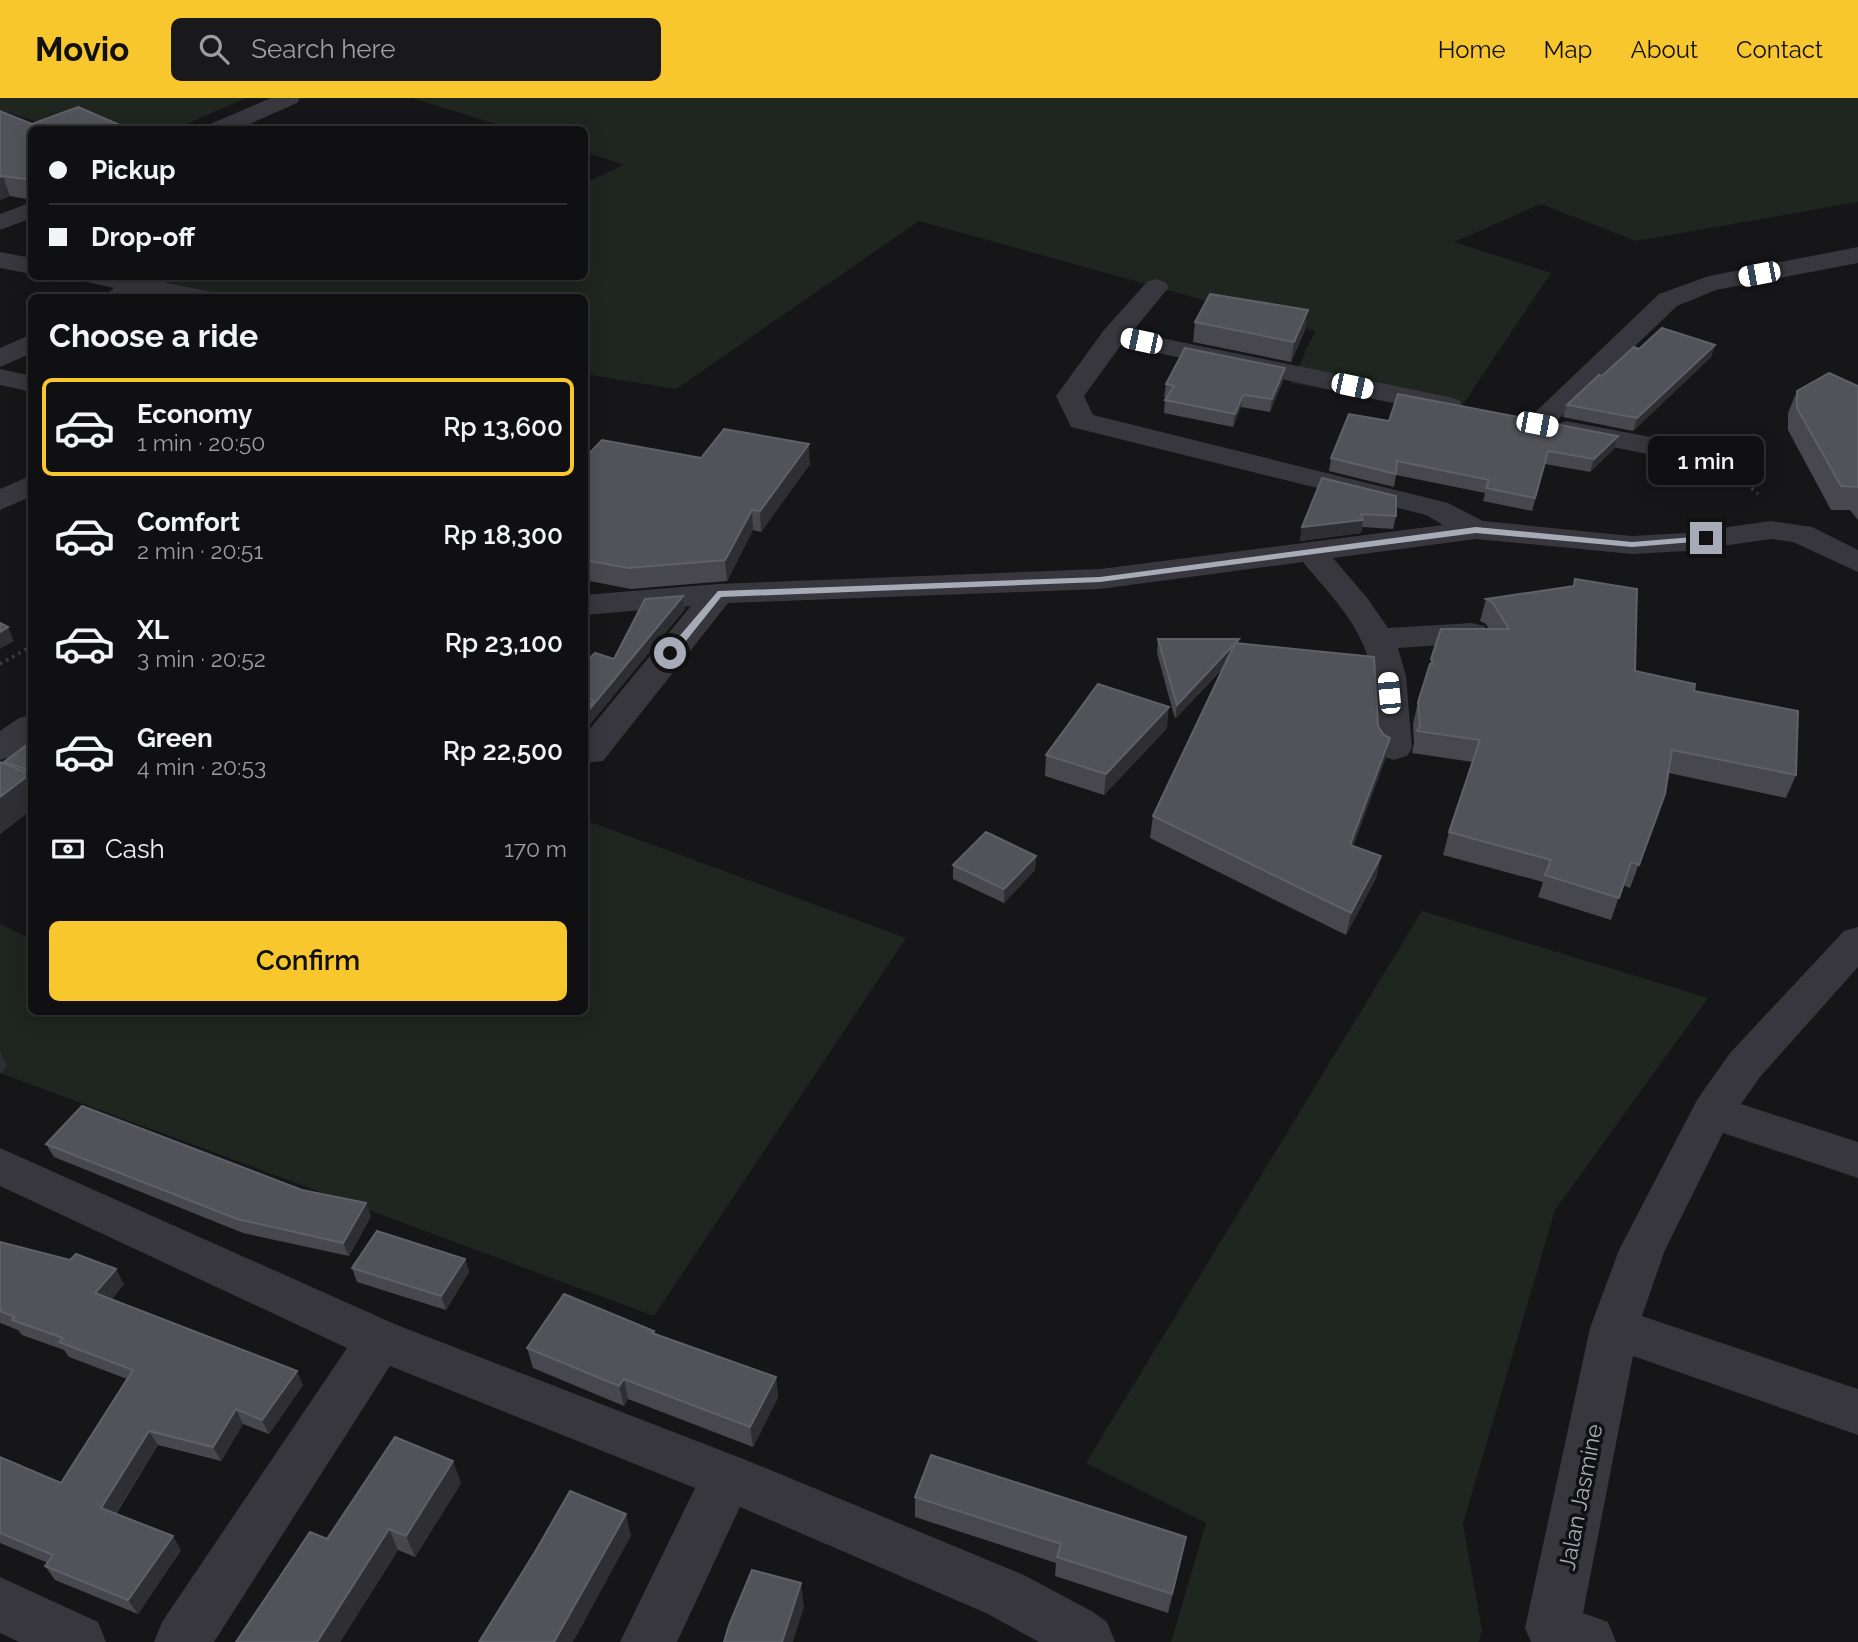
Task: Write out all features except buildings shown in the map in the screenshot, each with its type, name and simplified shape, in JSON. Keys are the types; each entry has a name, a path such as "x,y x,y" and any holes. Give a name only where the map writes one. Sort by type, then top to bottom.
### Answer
{"street":[{"path":"225,126 289,98"},
{"path":"0,223 28,211"},
{"path":"1709,457 1524,422 1668,300 1709,284 1858,255"},
{"path":"0,260 28,265"},
{"path":"112,280 182,294"},
{"path":"122,294 138,285"},
{"path":"1156,287 1114,336 1070,397 1081,421 1437,509 1476,530"},
{"path":"1114,336 1469,410"},
{"path":"0,359 28,344"},
{"path":"0,377 28,383"},
{"path":"0,501 28,486"},
{"path":"588,605 718,594 1100,579 1476,530 1632,545 1686,542 1770,530 1801,534 1858,562"},
{"path":"1312,553 1363,615 1378,639 1387,665 1394,748"},
{"path":"590,753 718,594"},
{"path":"1378,639 1472,633"},
{"path":"0,748 28,729"},
{"name":"Jalan Jasmine","path":"1564,1637 1614,1328 1642,1250 1712,1112 1745,1065 1857,943"},
{"path":"1712,1112 1858,1160"},
{"path":"0,1167 380,1340 728,1477 1004,1594 1074,1631 1087,1642"},
{"path":"1614,1328 1858,1412"},
{"path":"182,1642 380,1340"},
{"path":"648,1642 728,1477"},
{"path":"0,1604 78,1642"}],"path":[{"path":"0,664 28,648"}],"shaded area":[{"path":"0,98 246,98 182,126 51,126 0,110"},
{"path":"412,98 1858,98 1858,202 1636,241 1541,204 1454,242 1551,273 1457,413 1291,383 1315,331 919,221 676,389 588,374 588,294 116,294 141,280 588,280 588,182 624,165 588,153 588,126 502,126"},
{"path":"588,821 906,938 654,1316 0,1073 0,924 28,938 28,1015 588,1015"},
{"path":"1422,911 1708,998 1555,1210 1463,1524 1482,1630 1479,1642 1171,1642 1206,1523 1086,1463"}],"route":[{"path":"670,653 718,594 1100,579 1476,530 1632,545 1665,544 1706,538"}]}
